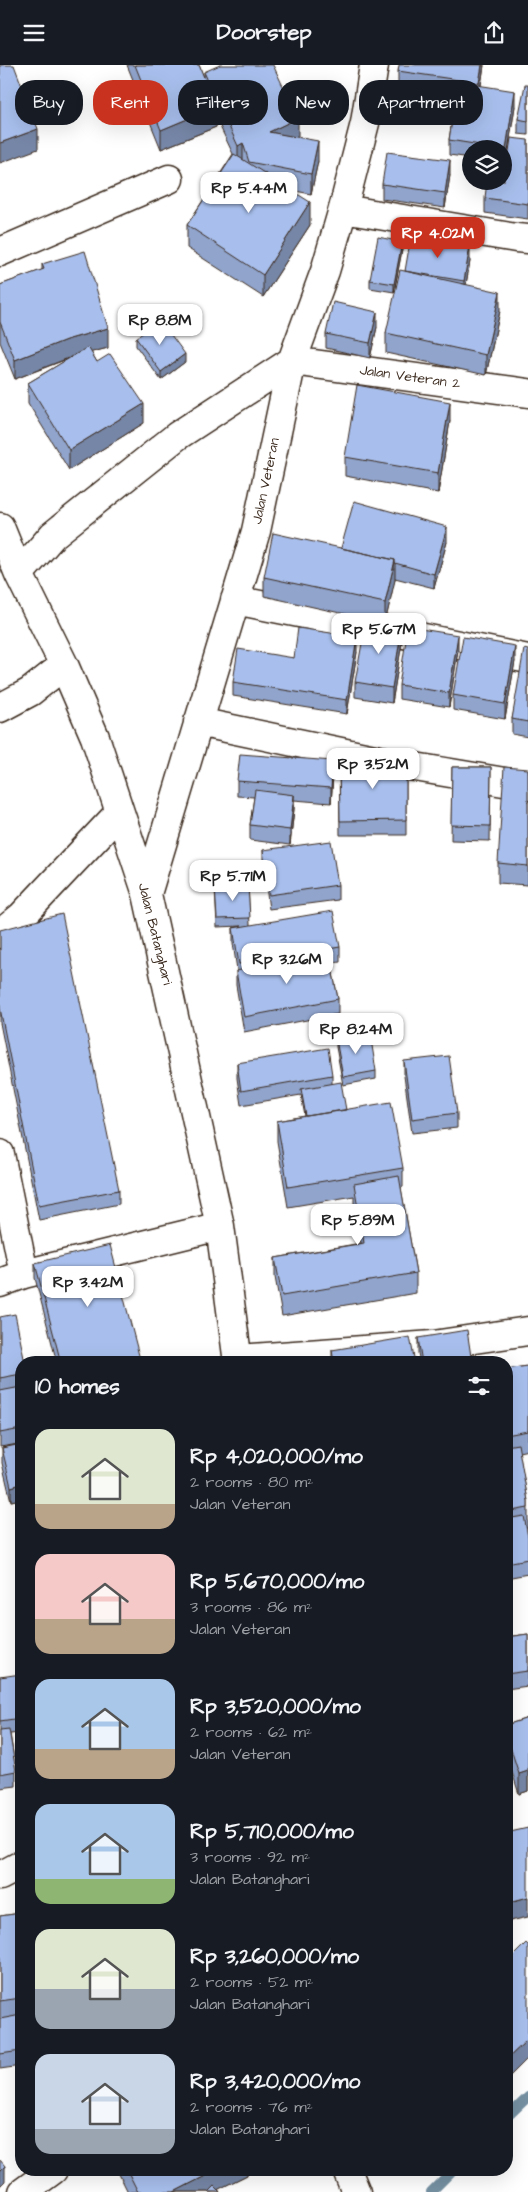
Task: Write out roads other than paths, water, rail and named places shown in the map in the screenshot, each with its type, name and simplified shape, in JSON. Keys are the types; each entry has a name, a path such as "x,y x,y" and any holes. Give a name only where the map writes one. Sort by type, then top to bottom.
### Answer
{"street":[{"name":"Jalan Veteran","path":"147,894 256,531 292,361 325,271 343,209 365,123 374,65"},
{"path":"0,251 169,179"},
{"path":"343,209 516,239 528,239"},
{"path":"19,574 53,535 177,436 292,361"},
{"name":"Jalan Veteran 2","path":"292,361 528,393"},
{"name":"Jalan Batanghari","path":"0,527 19,574 64,665 95,737 147,894 220,1226 237,1356"},
{"path":"235,601 528,659"},
{"path":"0,708 30,691 64,665"},
{"path":"198,722 403,765 528,786"},
{"path":"0,934 21,917 119,813"},
{"path":"0,1154 12,1279 220,1226"},
{"path":"299,1356 433,1345 528,1331"},
{"path":"0,1876 15,1868"},
{"path":"23,2192 45,2176"},
{"path":"349,2176 356,2192"}],"waterway":[{"path":"513,2111 528,2097"},
{"path":"431,2192 447,2176"}]}
